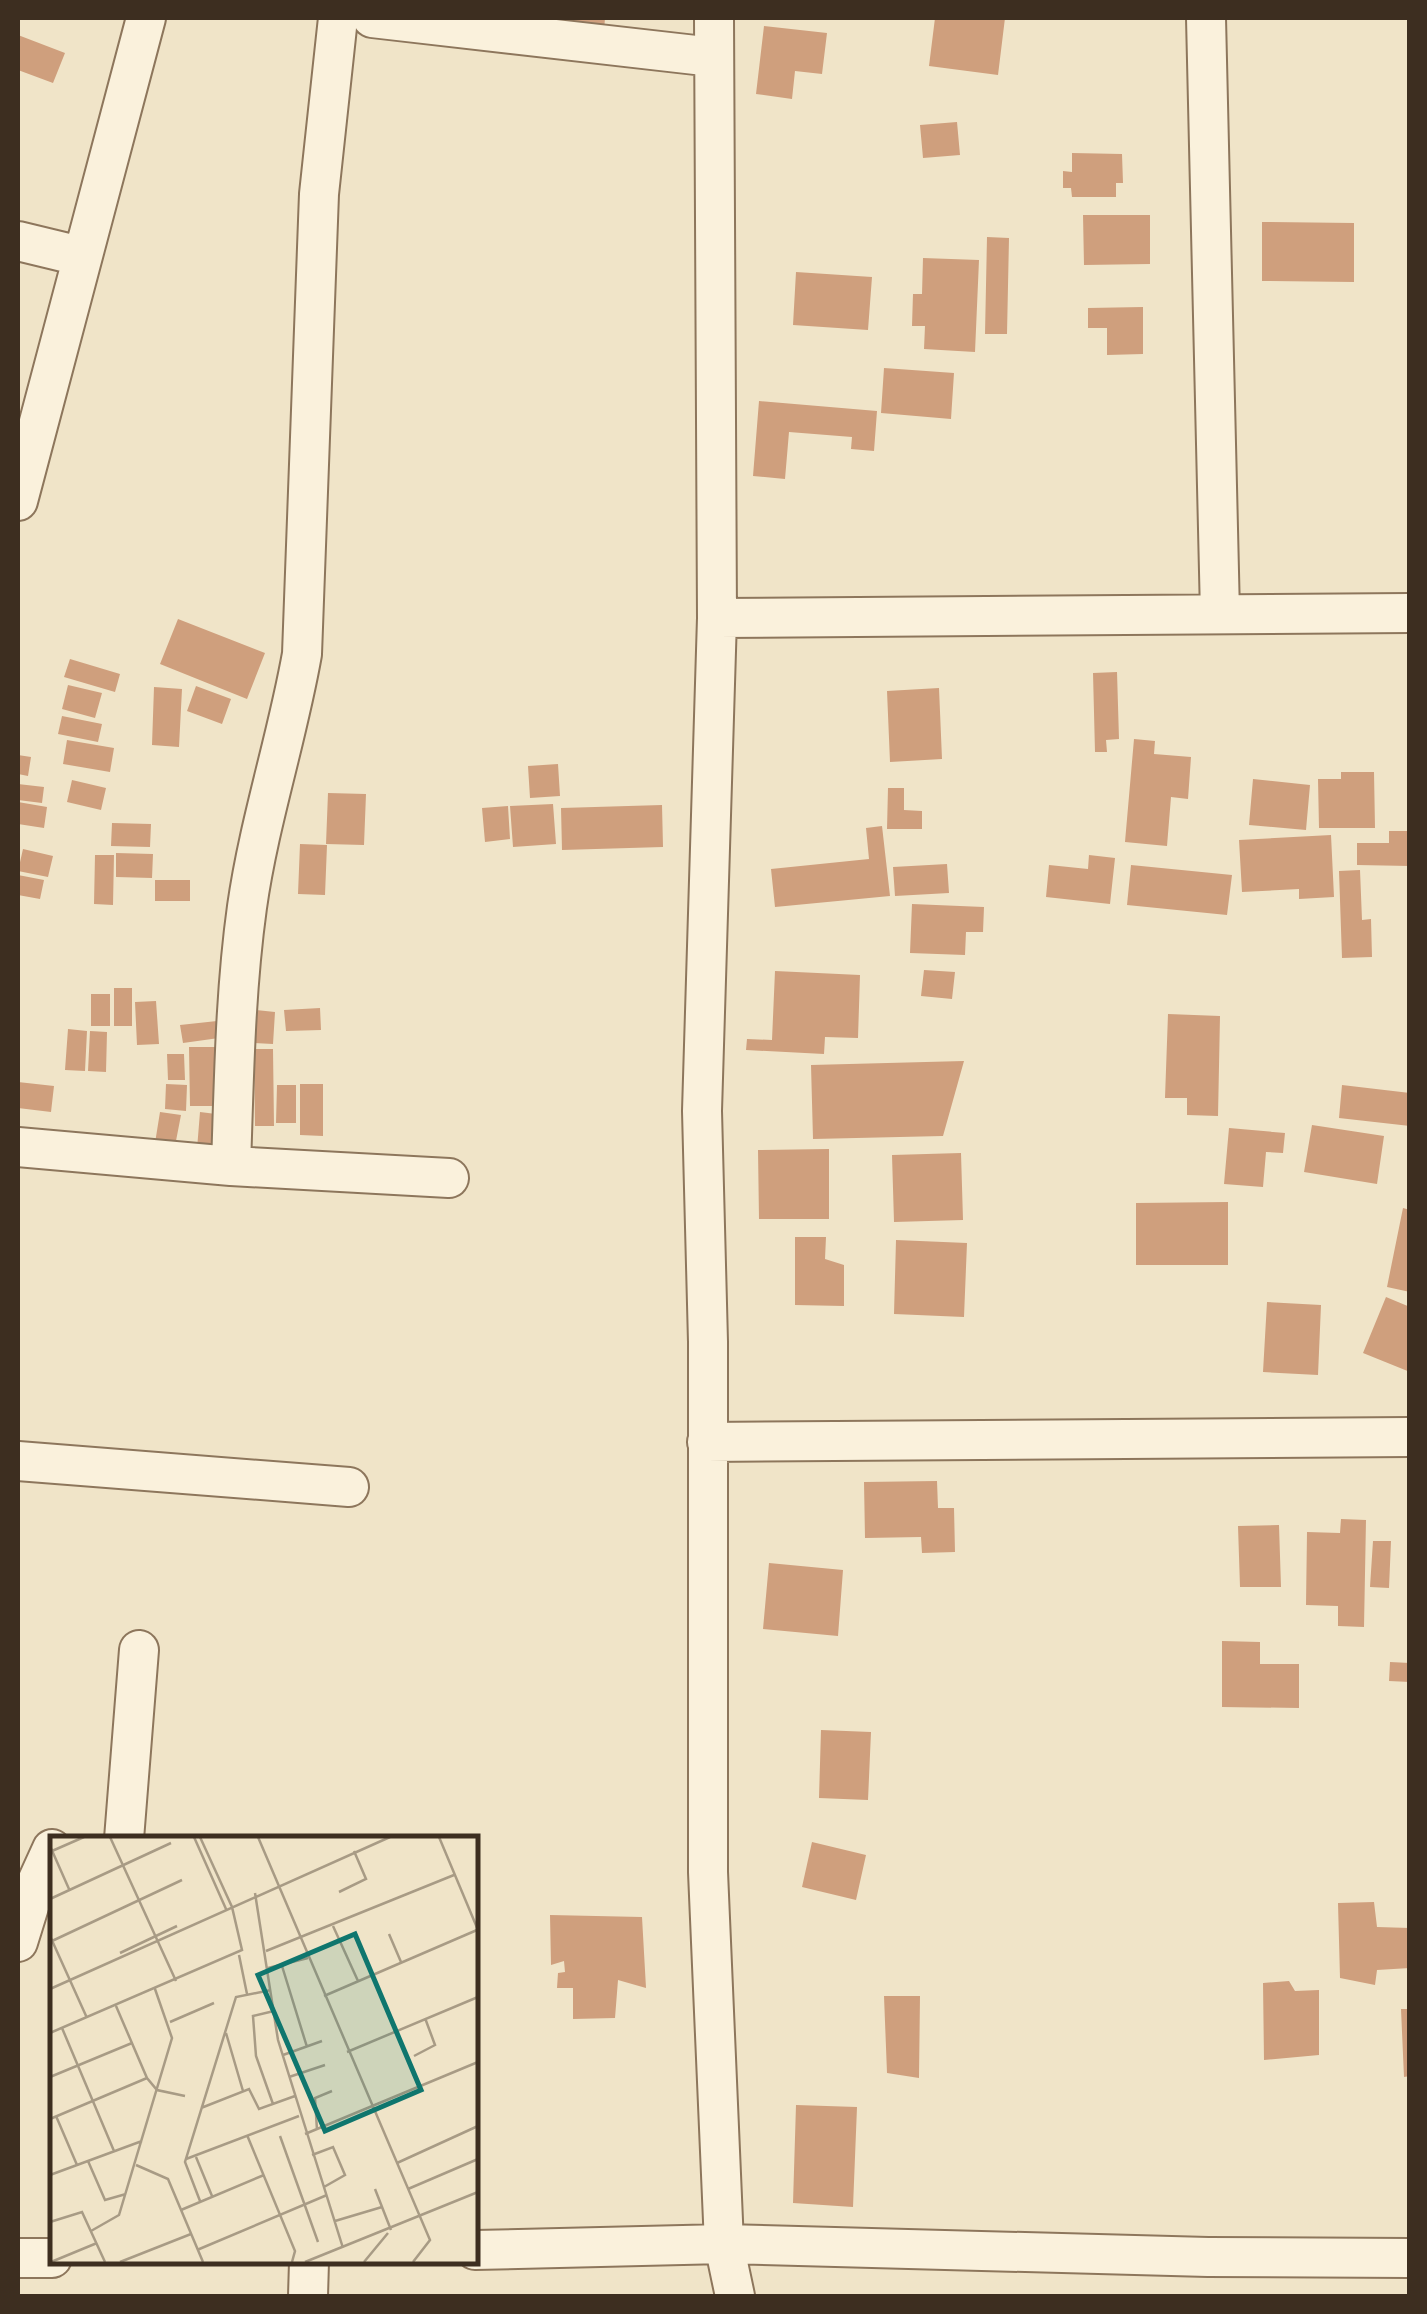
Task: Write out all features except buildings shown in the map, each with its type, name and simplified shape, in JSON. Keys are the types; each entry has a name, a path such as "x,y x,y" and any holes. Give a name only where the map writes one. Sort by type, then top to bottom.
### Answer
{"street":[{"path":"18,501 146,18"},
{"path":"230,1166 238,996 248,904 302,654 319,194 338,18"},
{"path":"372,18 713,57"},
{"path":"714,18 717,618 702,1111 708,1872 724,2244 735,2296"},
{"path":"1206,18 1220,614"},
{"path":"18,241 80,256"},
{"path":"717,618 1410,612"},
{"path":"18,1148 230,1166 449,1178"},
{"path":"707,1442 1410,1437"},
{"path":"18,1461 349,1487"},
{"path":"124,1836 139,1650"},
{"path":"18,1942 50,1853"},
{"path":"478,2250 724,2244 1208,2257 1410,2258"},
{"path":"18,2258 50,2258"},
{"path":"308,2264 308,2296"}]}
